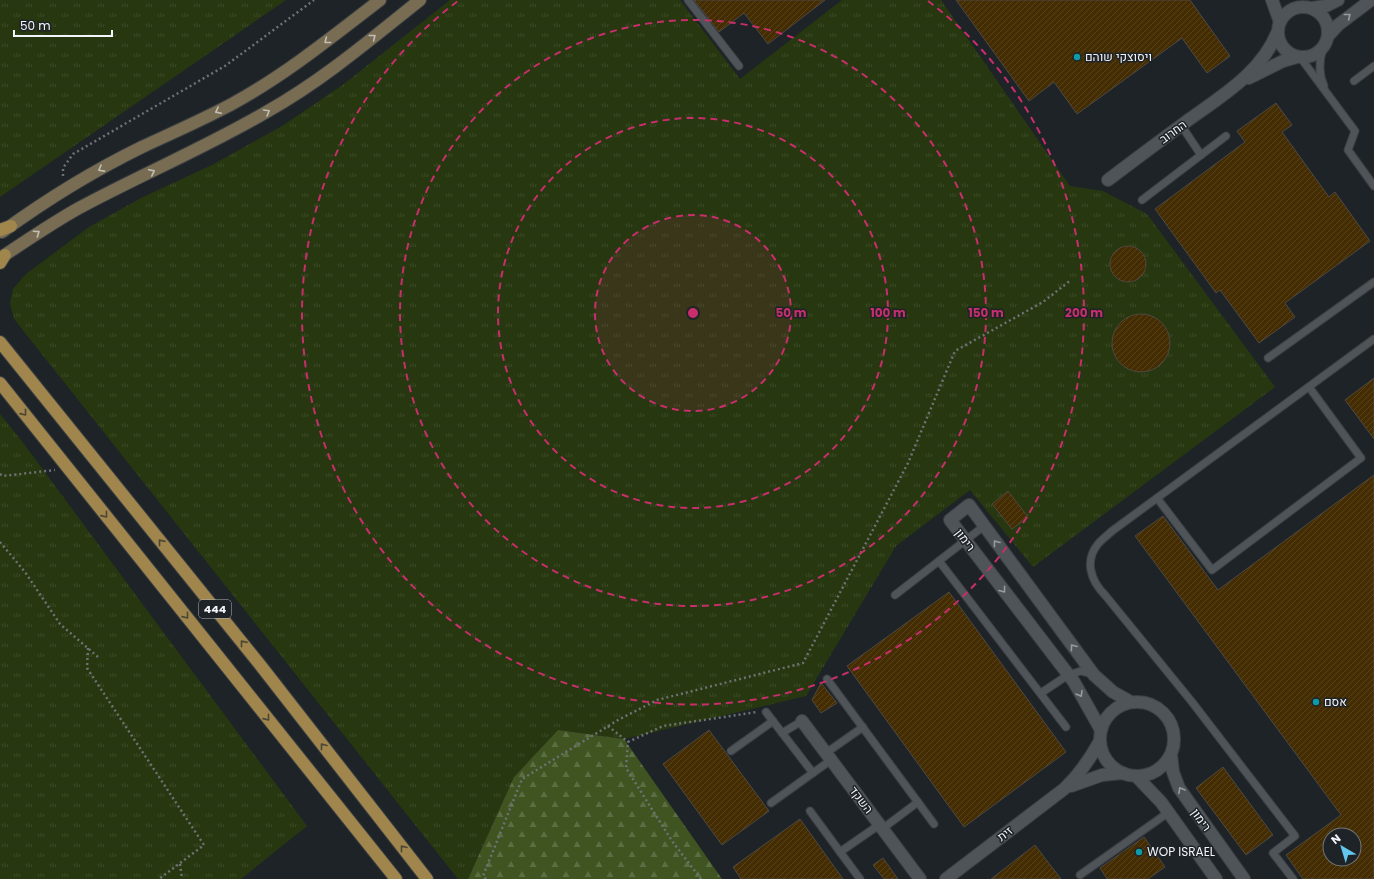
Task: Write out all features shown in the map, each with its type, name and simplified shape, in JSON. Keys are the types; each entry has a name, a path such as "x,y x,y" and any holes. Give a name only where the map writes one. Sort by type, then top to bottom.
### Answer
{"main road":[{"name":"444","path":"1,341 256,660 427,879"},
{"name":"444","path":"0,383 396,879"}],"street":[{"path":"0,234 5,228 117,160 211,115 256,90 310,54 380,0"},
{"path":"2,259 45,228 79,208 210,143 270,110 330,71 420,0"},
{"path":"1272,0 1279,28 1279,41 1283,48 1289,54 1298,57 1305,58 1313,56 1326,44 1328,27 1325,19 1320,13 1289,0"},
{"path":"1279,28 1282,18 1287,12 1295,8 1326,6 1338,0"},
{"path":"1328,36 1343,20 1371,0"},
{"name":"החרוב","path":"1108,180 1237,84 1264,58 1272,46 1279,28"},
{"name":"החרוב","path":"1237,84 1283,61 1298,57"},
{"name":"רימון","path":"1101,735 1085,701 1068,675 950,520 969,505 1094,675 1113,692 1131,702"},
{"path":"1138,701 1150,704 1161,710 1169,719 1174,731 1174,743 1171,755 1156,771 1147,775 1136,776 1123,773 1107,760 1102,751 1101,735 1105,719 1118,707 1131,702 1138,701"},
{"name":"השקד","path":"802,721 920,879"},
{"name":"זית","path":"946,879 1064,790 1086,766 1101,735"},
{"name":"רימון","path":"1171,755 1173,772 1179,788 1244,879"},
{"name":"זית","path":"1064,790 1086,780 1102,775 1123,773"},
{"name":"רימון","path":"1136,776 1169,812 1216,879"}],"lane":[{"path":"688,0 739,66"},
{"path":"1323,48 1320,58 1320,70 1322,82 1328,93"},
{"path":"1298,57 1328,93 1355,131 1348,150 1374,186"},
{"path":"1354,81 1374,66"},
{"path":"1181,125 1201,155"},
{"path":"1142,200 1226,136"},
{"path":"1268,358 1374,282"},
{"path":"1293,879 1273,853 1295,836 1192,702 1097,587 1091,574 1091,556 1098,543 1112,531 1374,339"},
{"path":"1157,498 1212,570 1361,458 1309,387"},
{"path":"895,595 984,526"},
{"path":"939,561 1066,727"},
{"path":"1041,693 1068,675 1081,671 1094,675"},
{"path":"827,679 934,824"},
{"path":"766,712 813,772"},
{"path":"731,750 773,721"},
{"path":"782,732 802,721"},
{"path":"771,803 813,772 828,756 863,727"},
{"path":"840,852 918,802"},
{"path":"810,812 860,879"},
{"path":"1080,876 1169,812"}],"path":[{"path":"64,191 63,168 73,154 225,66 314,0"},
{"path":"486,879 483,876 522,779 608,726 657,700 803,663 908,463 955,351 1043,302 1071,280"},
{"path":"0,474 3,476 68,468"},
{"path":"0,542 25,572 60,624 98,657"},
{"path":"88,648 87,668 204,845 159,879"},
{"path":"628,742 663,726 766,712"},
{"path":"608,726 628,742"},
{"path":"628,742 626,768 672,841 700,879"},
{"path":"180,863 182,879"}],"green space":[{"path":"0,0 286,0 0,197"},
{"path":"450,0 680,0 740,79 842,0 941,0 1070,186 1103,191 1147,214 1275,387 1033,567 970,490 896,546 806,696 624,739 558,730 514,777 468,879 458,879 14,319 10,303 13,289 26,274 89,227 143,197 212,165 282,126 344,84"},
{"path":"0,414 21,440 307,826 241,879 0,879"},
{"path":"558,730 624,739 722,879 468,879 514,777"}],"building":[{"path":"694,0 825,0 768,44 744,13 719,32"},
{"name":"ויסוצקי שוהם","path":"956,0 1190,0 1230,56 1207,73 1182,38 1077,114 1054,82 1029,101"},
{"path":"1276,103 1292,125 1282,132 1329,197 1335,192 1370,241 1285,303 1295,317 1259,343 1220,290 1216,293 1155,209 1245,142 1237,131"},
{"path":"1132,246 1141,251 1145,257 1145,271 1141,277 1132,282 1124,282 1115,277 1111,271 1110,260 1115,251 1121,247"},
{"path":"1141,314 1152,316 1162,322 1168,332 1170,343 1168,354 1162,364 1152,370 1141,372 1130,370 1120,364 1114,354 1112,343 1114,332 1120,322 1130,316"},
{"path":"1374,378 1374,439 1345,400"},
{"name":"אסם","path":"1374,475 1374,879 1303,879 1286,855 1322,829 1322,867 1362,867 1362,827 1324,827 1341,815 1135,536 1163,516 1218,590"},
{"path":"1008,491 1028,517 1012,529 992,504"},
{"path":"949,592 1066,752 964,827 847,666"},
{"path":"821,683 837,703 821,713 812,700"},
{"path":"709,730 769,811 722,845 663,764"},
{"path":"1223,767 1273,835 1246,855 1196,788"},
{"path":"800,819 843,879 741,879 733,867"},
{"name":"WOP ISRAEL","path":"1144,837 1165,867 1148,879 1107,879 1100,868"},
{"path":"1035,845 1061,879 991,879"},
{"path":"883,858 898,879 884,879 873,865"}],"place":[{"name":"ויסוצקי שוהם","path":"1077,57"},
{"name":"אסם","path":"1316,702"},
{"name":"WOP ISRAEL","path":"1139,852"}]}
